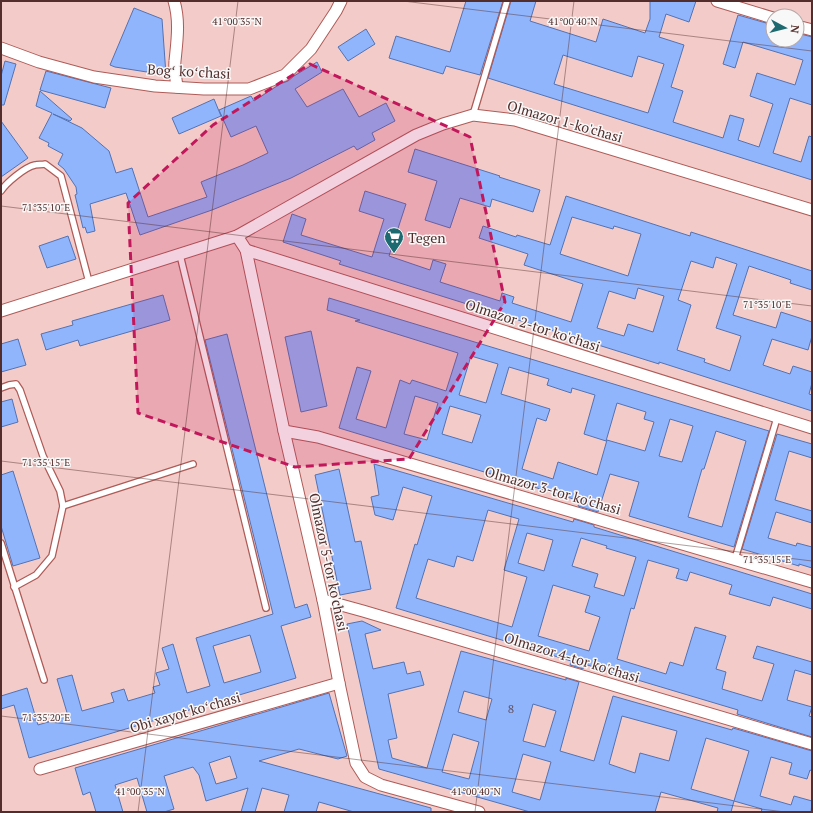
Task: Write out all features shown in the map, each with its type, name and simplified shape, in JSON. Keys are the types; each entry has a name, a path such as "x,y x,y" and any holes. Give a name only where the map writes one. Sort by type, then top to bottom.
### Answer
{"street":[{"path":"174,1 178,12 175,62 177,87"},
{"name":"Bogʻ koʻchasi","path":"1,48 39,62 94,77 155,86 204,89 249,89 285,75 311,48 341,1"},
{"path":"717,1 765,16"},
{"name":"Olmazor 1-ko'chasi","path":"1,310 237,236 416,135 443,124 474,115 515,120 812,210"},
{"name":"Olmazor 5-tor ko'chasi","path":"237,236 246,250 284,431 323,600 356,763 365,777 381,785 479,812"},
{"name":"Olmazor 2-tor ko'chasi","path":"246,250 812,428"},
{"name":"Olmazor 3-tor ko'chasi","path":"284,431 318,437 812,582"},
{"name":"Olmazor 4-tor ko'chasi","path":"323,600 812,744"},
{"name":"Obi xayot koʻchasi","path":"40,769 339,682"}],"lane":[{"path":"474,115 507,1"},
{"path":"1,192 4,187 17,176 34,165 45,164 61,176 89,282"},
{"path":"180,255 266,608"},
{"path":"1,388 16,384 20,390 43,456 60,491 63,506 52,556 36,575 14,587"},
{"path":"735,559 777,418"},
{"path":"63,506 193,464"},
{"path":"1,543 44,680"}],"highlighted area":[{"path":"310,64 470,137 505,302 409,459 295,467 138,413 128,203 213,125"}],"building":[{"path":"466,1 503,1 480,75 446,66 443,74 389,58 396,36 450,52"},
{"path":"511,1 536,1 530,21 596,42 603,19 645,33 650,19 650,1 696,1 689,22 666,14 659,37 684,45 671,87 683,91 673,122 723,138 730,115 744,119 738,140 759,147 773,104 750,96 757,73 795,85 803,60 743,42 735,68 723,64 738,15 765,23 765,48 805,48 805,35 812,37 812,105 790,98 773,153 801,162 809,136 812,137 812,180 488,78","holes":["563,55 632,77 638,56 664,64 648,113 554,84"]},
{"path":"134,8 162,19 166,75 110,65"},
{"path":"366,29 375,44 348,61 338,47"},
{"path":"5,61 16,64 4,105 1,105 1,76"},
{"path":"317,62 322,72 295,89 307,107 343,89 359,117 386,103 395,121 372,133 375,140 357,150 354,146 291,178 212,210 140,235 126,193 90,204 95,231 87,233 85,227 83,228 75,195 77,194 76,187 64,169 58,164 63,154 48,146 49,143 39,138 52,113 36,106 40,91 72,119 70,121 53,114 82,128 109,151 116,173 132,168 148,217 207,197 201,182 268,153 256,126 231,137 219,110 251,96 254,101"},
{"path":"46,71 111,88 105,108 40,90"},
{"path":"214,99 221,116 179,134 172,118"},
{"path":"1,121 28,158 1,177"},
{"path":"415,149 540,190 533,212 492,199 490,207 460,198 450,228 425,220 437,181 408,172"},
{"path":"365,191 406,204 389,256 430,270 433,260 446,264 440,282 500,301 502,293 514,297 512,303 571,322 583,284 524,265 528,254 479,238 483,226 516,237 517,235 550,245 566,196 690,236 691,232 812,271 812,290 790,283 791,280 749,266 733,315 776,328 781,312 812,322 812,336 808,350 772,339 763,365 790,374 793,366 812,372 812,383 809,394 812,395 812,411 659,362 659,364 339,264 341,261 283,242 292,214 306,219 301,235 372,257 384,219 359,211","holes":["572,217 613,229 614,226 641,234 628,276 560,254","716,257 737,264 716,328 741,336 730,371 704,362 705,359 677,350 691,305 678,300 691,261 713,268","638,288 664,296 653,332 628,324 624,336 597,328 609,291 635,299"]},
{"path":"68,236 76,259 47,268 39,246"},
{"path":"163,295 170,320 80,346 78,340 46,350 41,334 73,325 72,321"},
{"path":"329,298 769,431 734,547 629,516 639,482 610,474 598,512 578,506 580,501 339,428 357,367 371,371 356,419 386,428 400,380 410,384 412,380 446,391 458,353 355,321 360,320 327,310","holes":["471,356 498,364 486,403 459,395","509,367 549,379 547,385 571,393 572,388 595,395 584,434 606,441 617,403 646,412 644,419 654,422 645,451 607,440 597,475 558,462 553,479 522,469 537,418 546,421 550,409 501,394","415,396 438,403 427,440 404,434","450,406 481,415 472,443 442,434","670,419 693,426 682,462 659,456","716,431 746,441 722,527 688,517 702,469 704,469"]},
{"path":"311,331 327,406 301,412 285,337"},
{"path":"227,334 295,608 307,604 311,617 281,626 296,678 29,758 14,705 1,709 1,696 27,688 38,725 68,716 57,679 72,675 82,711 114,702 111,693 124,689 128,701 155,693 153,687 160,685 156,673 169,669 162,648 173,644 187,693 210,686 196,638 273,614 205,340","holes":["250,635 261,672 224,683 213,646"]},
{"path":"18,339 26,365 1,372 1,344"},
{"path":"12,399 18,422 1,427 1,402"},
{"path":"777,434 812,444 812,458 789,451 775,500 812,511 812,523 776,512 768,538 796,546 797,543 812,547 812,568 799,564 799,566 742,549"},
{"path":"374,464 573,522 574,519 594,525 594,527 812,594 812,609 773,597 770,606 729,594 732,585 690,572 687,581 676,578 679,569 648,560 634,609 631,608 617,659 666,674 670,662 683,666 695,627 726,636 716,669 726,672 722,689 762,701 774,664 753,658 757,646 812,662 812,675 795,670 787,700 812,707 809,716 812,717 812,737 737,714 738,710 584,664 583,669 570,665 571,661 396,608 415,544 417,545 432,496 403,487 393,520 375,515 371,497 379,495","holes":["488,510 519,519 504,570 527,577 512,627 416,598 428,559 454,567 457,556 473,561","527,533 553,540 544,571 518,563","581,538 607,546 606,548 636,557 624,596 594,587 598,574 572,566","553,585 590,596 585,612 600,617 589,651 538,636"]},
{"path":"339,469 355,542 361,541 371,589 340,595 315,475"},
{"path":"13,471 40,558 13,566 1,526 1,475"},
{"path":"362,621 381,630 365,634 373,669 404,662 407,674 420,671 424,685 388,694 397,738 388,740 392,758 427,768 461,651 566,680 566,678 579,682 560,751 594,761 613,696 812,751 812,771 810,770 807,779 789,774 792,763 771,757 760,796 791,805 794,796 812,801 812,812 761,812 762,809 734,801 731,812 717,812 718,808 661,792 655,812 530,812 379,769 347,624","holes":["464,691 492,699 486,720 458,712","533,704 556,711 545,747 523,741","622,716 677,731 669,761 640,753 635,773 609,764","453,734 479,742 469,779 442,772","706,738 749,751 734,801 691,789","523,754 551,762 540,800 512,792"]},
{"path":"329,693 347,756 338,759 299,749 259,761 431,808 431,812 354,812 319,802 316,812 284,812 289,795 262,788 255,812 241,812 248,788 206,801 199,775 193,767 164,776 174,809 164,812 147,812 137,778 115,785 123,812 96,812 90,792 83,795 75,768","holes":["230,756 237,778 216,784 209,763"]}],"place":[{"name":"Tegen","path":"394,254"}]}
